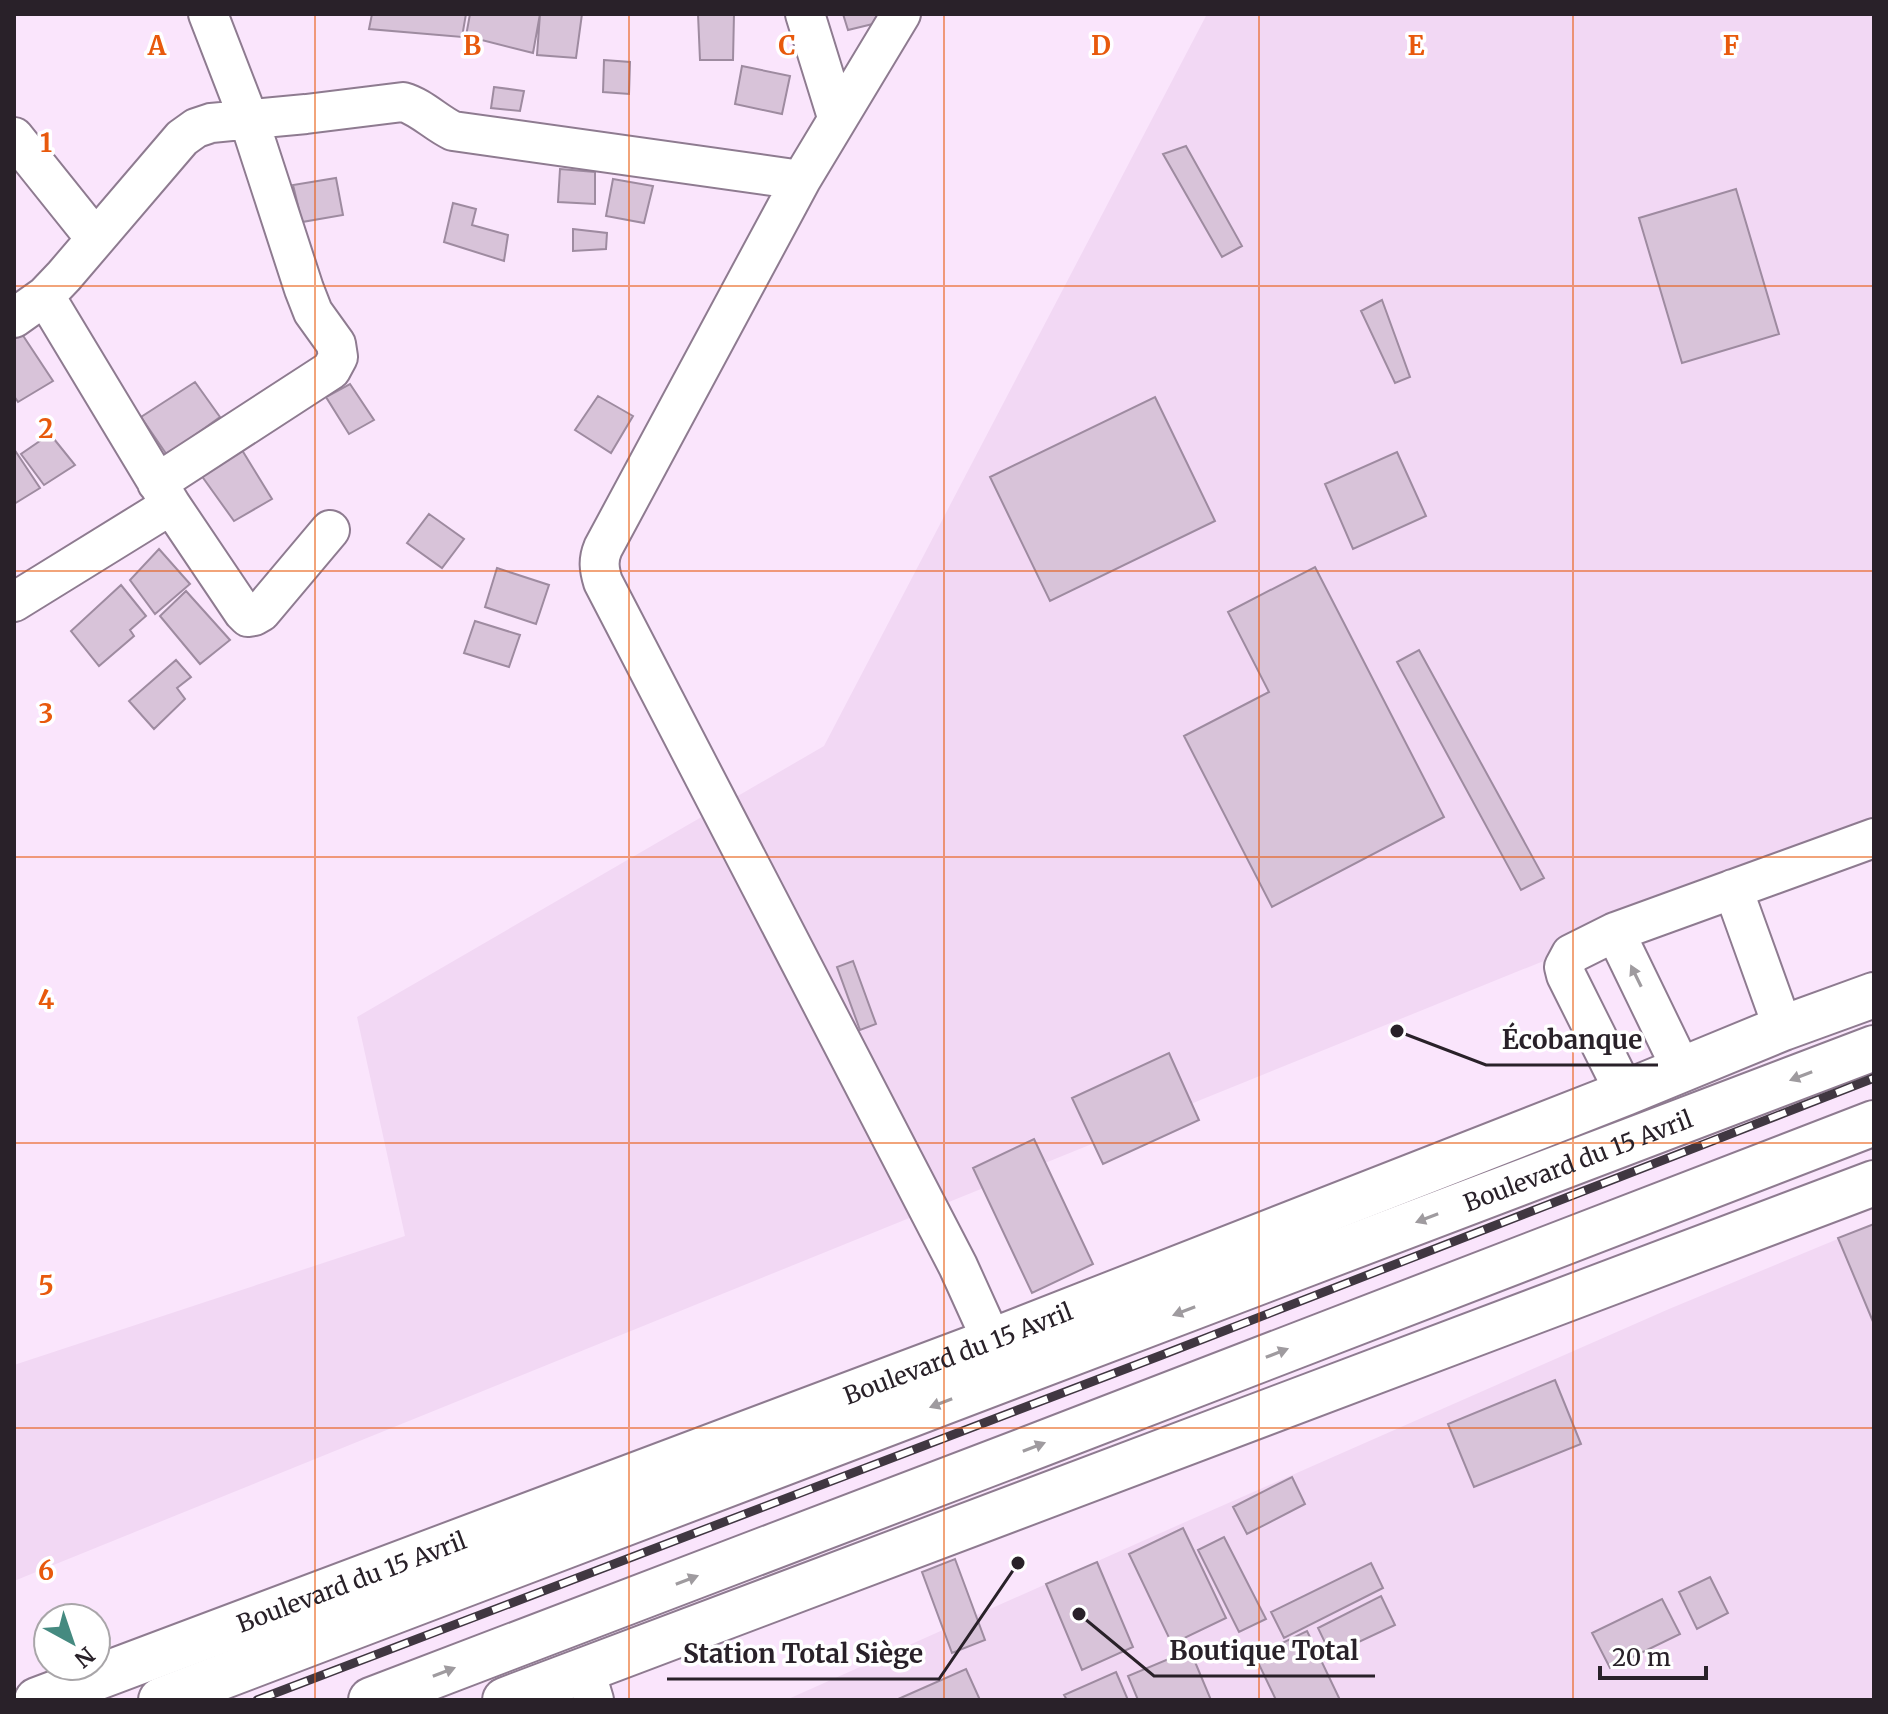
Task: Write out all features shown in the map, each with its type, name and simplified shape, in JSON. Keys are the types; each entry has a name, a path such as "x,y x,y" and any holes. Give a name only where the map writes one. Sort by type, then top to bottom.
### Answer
{"main road":[{"name":"Boulevard du 15 Avril","path":"37,1700 992,1341 1783,1028 1874,995"},
{"name":"Boulevard du 15 Avril","path":"161,1700 1874,1048"},
{"path":"371,1700 1874,1123"},
{"path":"505,1700 590,1685 1874,1183"}],"street":[{"path":"14,602 331,370 338,357 336,344 313,312 304,289 249,120 208,14"},
{"path":"805,14 837,117"},
{"path":"901,14 801,180 603,548 599,568 610,596 958,1266 992,1341"},
{"path":"14,318 45,296 64,276 182,138 196,128 211,123 403,102 453,131 801,180"},
{"path":"14,137 95,238"},
{"path":"45,296 164,494 248,617 261,612 330,530"},
{"path":"1625,1093 1566,975 1564,967 1571,954 1615,932 1874,838"},
{"path":"1733,889 1783,1028"},
{"path":"1615,932 1682,1070"}],"shaded area":[{"path":"1207,14 1874,14 1874,827 14,1581 14,1365 405,1236 357,1017 824,746"},
{"path":"1874,1224 1874,1700 786,1700 1669,1309"}],"building":[{"path":"372,14 466,14 462,37 369,29"},
{"path":"470,14 540,14 533,53 466,36"},
{"path":"540,14 582,14 576,58 537,55"},
{"path":"698,14 734,14 733,60 700,60"},
{"path":"843,14 878,14 881,22 848,30"},
{"path":"604,60 630,62 629,94 603,92"},
{"path":"742,66 790,76 782,114 735,104"},
{"path":"494,87 524,91 520,111 491,108"},
{"path":"1186,146 1242,246 1222,257 1163,154"},
{"path":"560,169 595,172 595,204 558,202"},
{"path":"336,178 343,215 302,222 293,185"},
{"path":"613,179 653,186 644,223 606,216"},
{"path":"1736,189 1779,334 1682,363 1639,218"},
{"path":"453,203 476,209 472,225 508,235 504,261 444,242"},
{"path":"573,229 607,233 606,249 573,251"},
{"path":"1382,300 1410,377 1395,383 1361,311"},
{"path":"18,328 53,381 18,402 14,396 14,331"},
{"path":"195,382 220,417 167,455 141,417"},
{"path":"350,384 374,420 349,434 326,397"},
{"path":"598,396 633,416 611,453 575,430"},
{"path":"1155,397 1215,521 1050,601 990,477"},
{"path":"50,434 75,465 44,485 21,454"},
{"path":"234,437 272,499 234,521 196,468"},
{"path":"14,449 40,488 14,504"},
{"path":"1397,452 1426,516 1353,549 1325,484"},
{"path":"429,514 464,539 442,568 407,543"},
{"path":"159,549 190,584 155,614 130,580"},
{"path":"1315,567 1444,817 1272,907 1184,736 1269,692 1228,612"},
{"path":"497,568 549,585 536,624 485,607"},
{"path":"121,585 146,616 130,630 134,636 99,666 71,631"},
{"path":"186,591 230,640 200,664 160,616"},
{"path":"475,621 520,635 509,667 464,653"},
{"path":"1419,650 1544,878 1521,890 1397,662"},
{"path":"176,660 191,677 177,688 185,699 154,729 129,701"},
{"path":"853,961 876,1024 860,1030 837,967"},
{"path":"1169,1053 1199,1120 1103,1164 1072,1098"},
{"path":"1034,1139 1093,1264 1032,1293 973,1168"},
{"path":"1874,1224 1874,1324 1838,1238"},
{"path":"1555,1380 1581,1444 1474,1487 1448,1424"},
{"path":"1292,1477 1305,1504 1247,1534 1233,1507"},
{"path":"1183,1528 1226,1618 1172,1644 1129,1554"},
{"path":"1224,1537 1266,1619 1239,1632 1198,1550"},
{"path":"955,1559 985,1640 952,1653 922,1572"},
{"path":"1097,1562 1133,1647 1082,1670 1046,1584"},
{"path":"1371,1563 1383,1588 1284,1638 1271,1612"},
{"path":"1710,1577 1728,1613 1697,1629 1679,1592"},
{"path":"1381,1596 1395,1625 1331,1655 1318,1628"},
{"path":"1662,1599 1680,1634 1610,1668 1592,1633"},
{"path":"1307,1631 1340,1700 1276,1700 1255,1656"},
{"path":"1190,1650 1211,1700 1138,1700 1128,1676"},
{"path":"966,1669 980,1700 896,1700"},
{"path":"1116,1672 1128,1700 1067,1700 1064,1695"}],"railway":[{"path":"257,1700 1162,1355 1874,1078"}],"place":[{"name":"Écobanque","path":"1397,1031"},
{"name":"Station Total Siège","path":"1018,1563"},
{"name":"Boutique Total","path":"1079,1614"}]}
